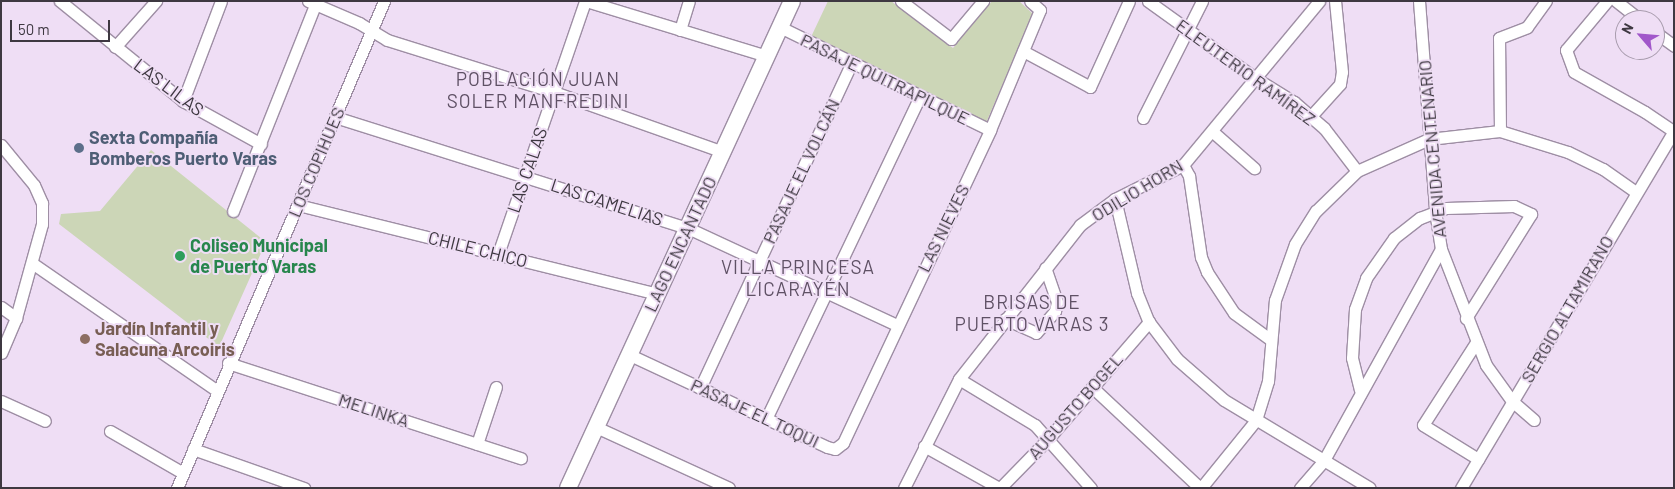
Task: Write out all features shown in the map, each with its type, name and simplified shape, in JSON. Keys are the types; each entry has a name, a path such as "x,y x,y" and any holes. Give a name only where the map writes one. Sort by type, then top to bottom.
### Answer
{"street":[{"name":"LAS LILAS","path":"60,1 183,101 261,144"},
{"path":"115,47 156,1"},
{"path":"183,101 222,1"},
{"name":"LOS COPIHUES","path":"177,488 216,390 298,205 384,1"},
{"path":"585,1 767,56"},
{"name":"LAS CALAS","path":"498,254 585,1"},
{"path":"680,30 689,1"},
{"name":"LAGO ENCANTADO","path":"568,488 792,1"},
{"path":"901,1 951,39 983,1"},
{"name":"LAS NIEVES","path":"897,325 990,130 1040,10 1030,1"},
{"path":"1023,51 1090,87 1128,1"},
{"name":"ELEUTERIO RAMÍREZ","path":"1148,1 1311,116 1336,142 1357,171"},
{"path":"1143,118 1202,1"},
{"name":"ODILIO HORN","path":"904,488 959,379 1080,225 1115,199 1183,165 1213,132 1319,1"},
{"path":"1311,116 1340,84 1335,1"},
{"name":"AVENIDA CENTENARIO","path":"1419,1 1435,211 1441,249 1475,344 1486,365 1512,401 1534,420"},
{"path":"1500,131 1499,38 1527,28 1546,1"},
{"path":"1607,1 1566,50 1574,72 1646,112 1673,131"},
{"path":"1616,1 1627,10"},
{"path":"233,211 261,144 312,3 387,40 554,92 723,152"},
{"name":"PASAJE QUITRAPILQUE","path":"780,27 990,130"},
{"name":"PASAJE EL VOLCÁN","path":"700,388 852,62"},
{"path":"766,419 920,96"},
{"name":"LAS CAMELIAS","path":"336,117 688,228 897,325"},
{"path":"1092,387 1201,488 1256,420 1268,381 1271,340 1280,281 1295,244 1322,204 1357,171 1429,139 1500,131 1568,152 1603,170 1636,192"},
{"name":"SERGIO ALTAMIRANO","path":"1461,488 1673,131"},
{"path":"1213,132 1254,168"},
{"path":"1,145 30,178 42,203 42,224 32,263 16,318 1,353"},
{"path":"1183,165 1189,176 1201,257 1207,272 1234,313 1271,340"},
{"path":"1115,199 1132,277 1149,322 1194,376 1224,400 1370,488"},
{"name":"CHILE CHICO","path":"298,205 658,294"},
{"path":"1360,390 1352,358 1352,333 1355,309 1366,278 1394,238 1435,211 1496,205 1514,206 1531,214 1466,318"},
{"path":"1300,488 1324,460 1360,390 1441,249"},
{"path":"32,263 216,390"},
{"path":"1005,319 1036,333 1055,311 1057,302 1045,268"},
{"path":"1,307 16,318"},
{"name":"AUGUSTO BOGEL","path":"999,488 1048,440 1149,322"},
{"name":"PASAJE EL TOQUI","path":"630,355 835,449 843,443 897,325"},
{"path":"1475,344 1423,425 1478,459"},
{"name":"MELINKA","path":"228,363 521,458"},
{"path":"959,379 1035,425 1091,488"},
{"path":"477,444 496,387"},
{"path":"1,401 45,421"},
{"path":"596,427 729,488"},
{"path":"110,432 183,473"},
{"path":"924,446 986,485 999,488"},
{"path":"193,449 304,488"}],"green space":[{"path":"828,1 891,1 953,48 992,1 1019,1 1033,14 986,123 811,37"},
{"name":"Coliseo Municipal de Puerto Varas","path":"151,150 266,242 219,347 59,224 61,214 100,211"}],"place":[{"name":"Sexta Compañía Bomberos Puerto Varas","path":"79,148"},
{"name":"Coliseo Municipal de Puerto Varas","path":"180,256"},
{"name":"Jardín Infantil y Salacuna Arcoiris","path":"85,339"}],"district":[{"name":"POBLACIÓN JUAN SOLER MANFREDINI","path":"538,90"},
{"name":"VILLA PRINCESA LICARAYÉN","path":"798,278"},
{"name":"BRISAS DE PUERTO VARAS 3","path":"1032,313"}]}
